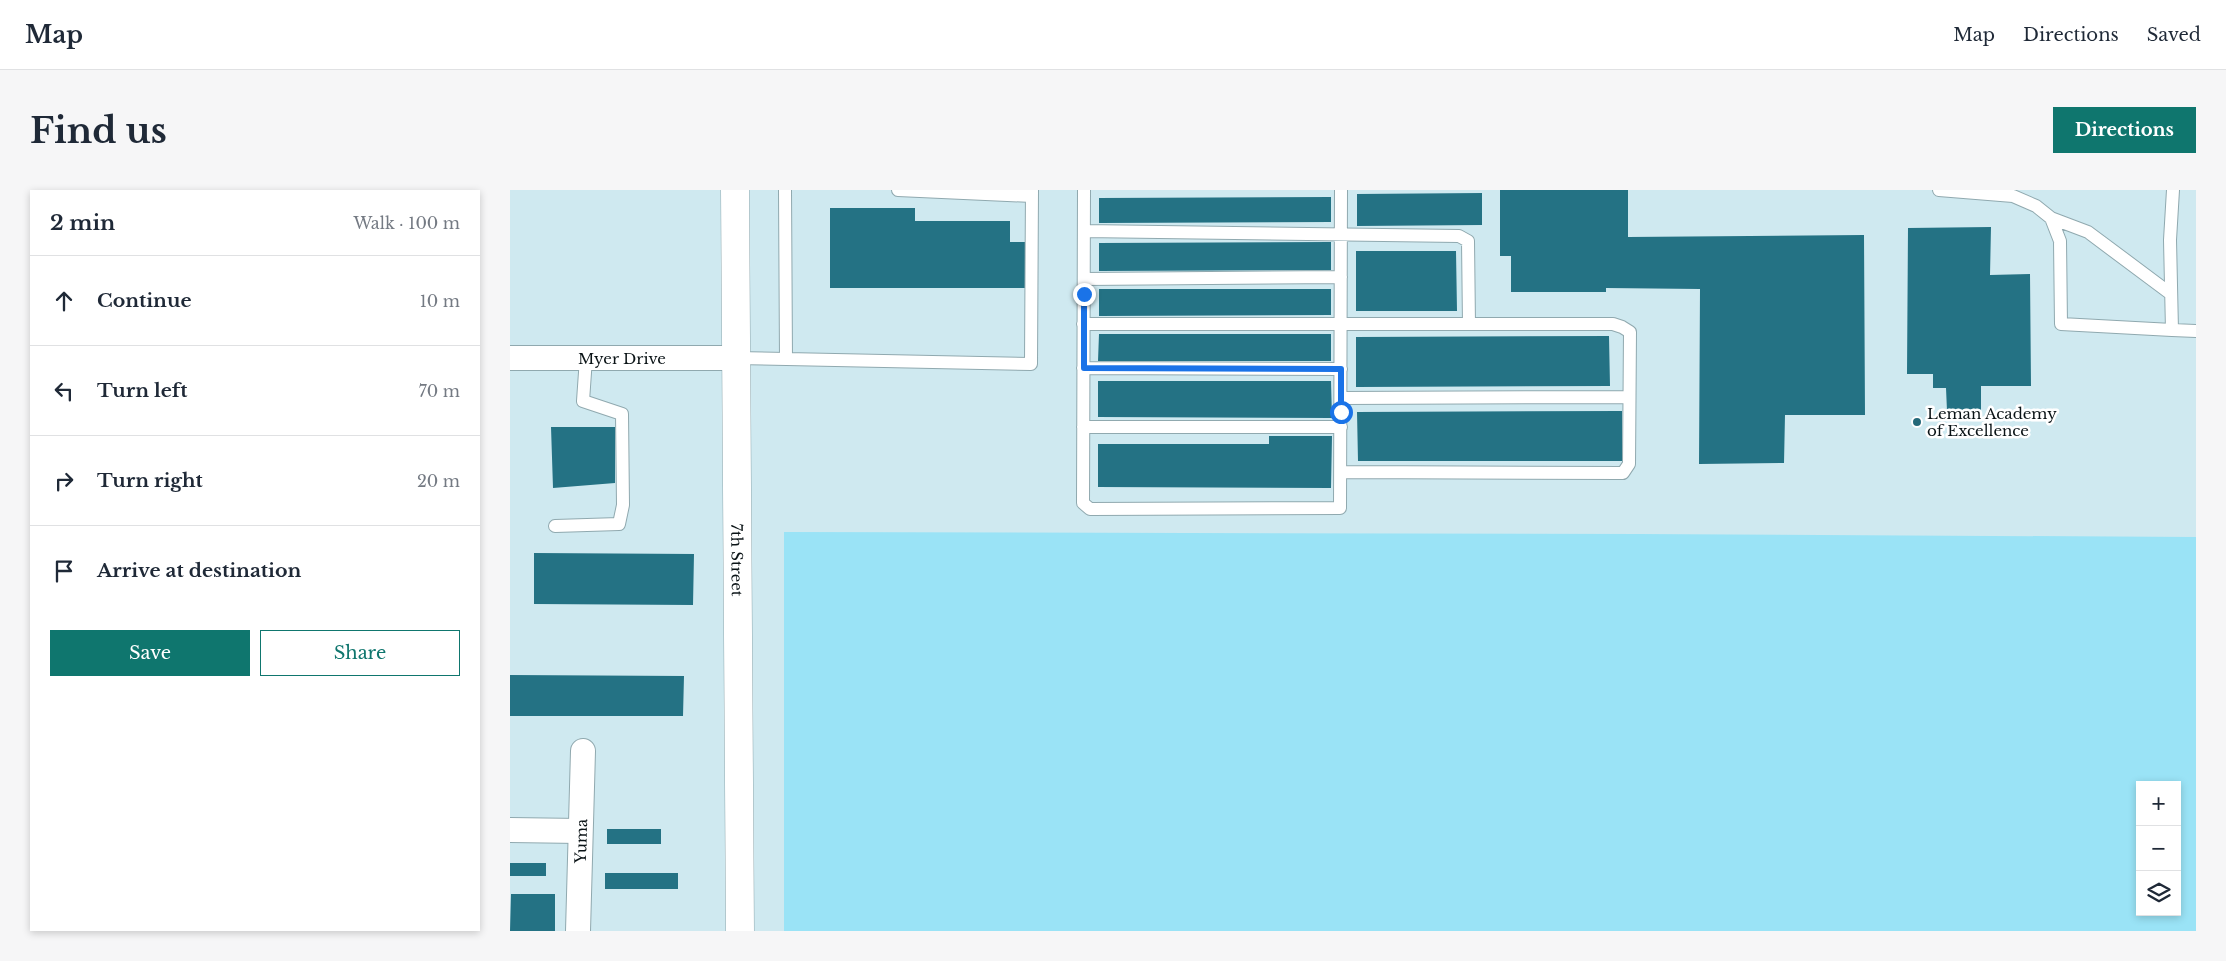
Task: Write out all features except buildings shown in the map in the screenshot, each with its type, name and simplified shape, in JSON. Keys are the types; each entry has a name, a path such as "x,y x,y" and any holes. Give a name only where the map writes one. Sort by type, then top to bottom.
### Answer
{"main road":[{"name":"7th Street","path":"735,190 740,931"}],"street":[{"name":"Myer Drive","path":"510,358 735,358"},
{"name":"Yuma","path":"578,931 583,752"},
{"path":"510,830 580,831"}],"lane":[{"path":"785,190 786,359"},
{"path":"735,358 1031,364 1032,193 898,190"},
{"path":"1084,190 1083,503 1090,509 1340,508 1341,190"},
{"path":"1939,190 2013,196 2036,206 2051,218 2088,232 2171,294"},
{"path":"2172,330 2170,240 2173,190"},
{"path":"2051,218 2060,241 2061,324 2196,331"},
{"path":"1084,230 1459,236 1468,241 1469,324"},
{"path":"1084,279 1341,277"},
{"path":"1084,324 1613,324 1630,332 1629,464 1623,473 1341,472"},
{"path":"555,526 619,524 624,505 622,414 583,401 586,358"},
{"path":"1084,368 1341,369"},
{"path":"1341,398 1630,397"},
{"path":"1083,427 1341,427"}],"shaded area":[{"path":"784,532 2196,537 2196,931 784,931"}],"place":[{"name":"Leman Academy of Excellence","path":"1917,422"}],"route":[{"path":"1084,294 1084,368 1341,369 1341,412"}]}
